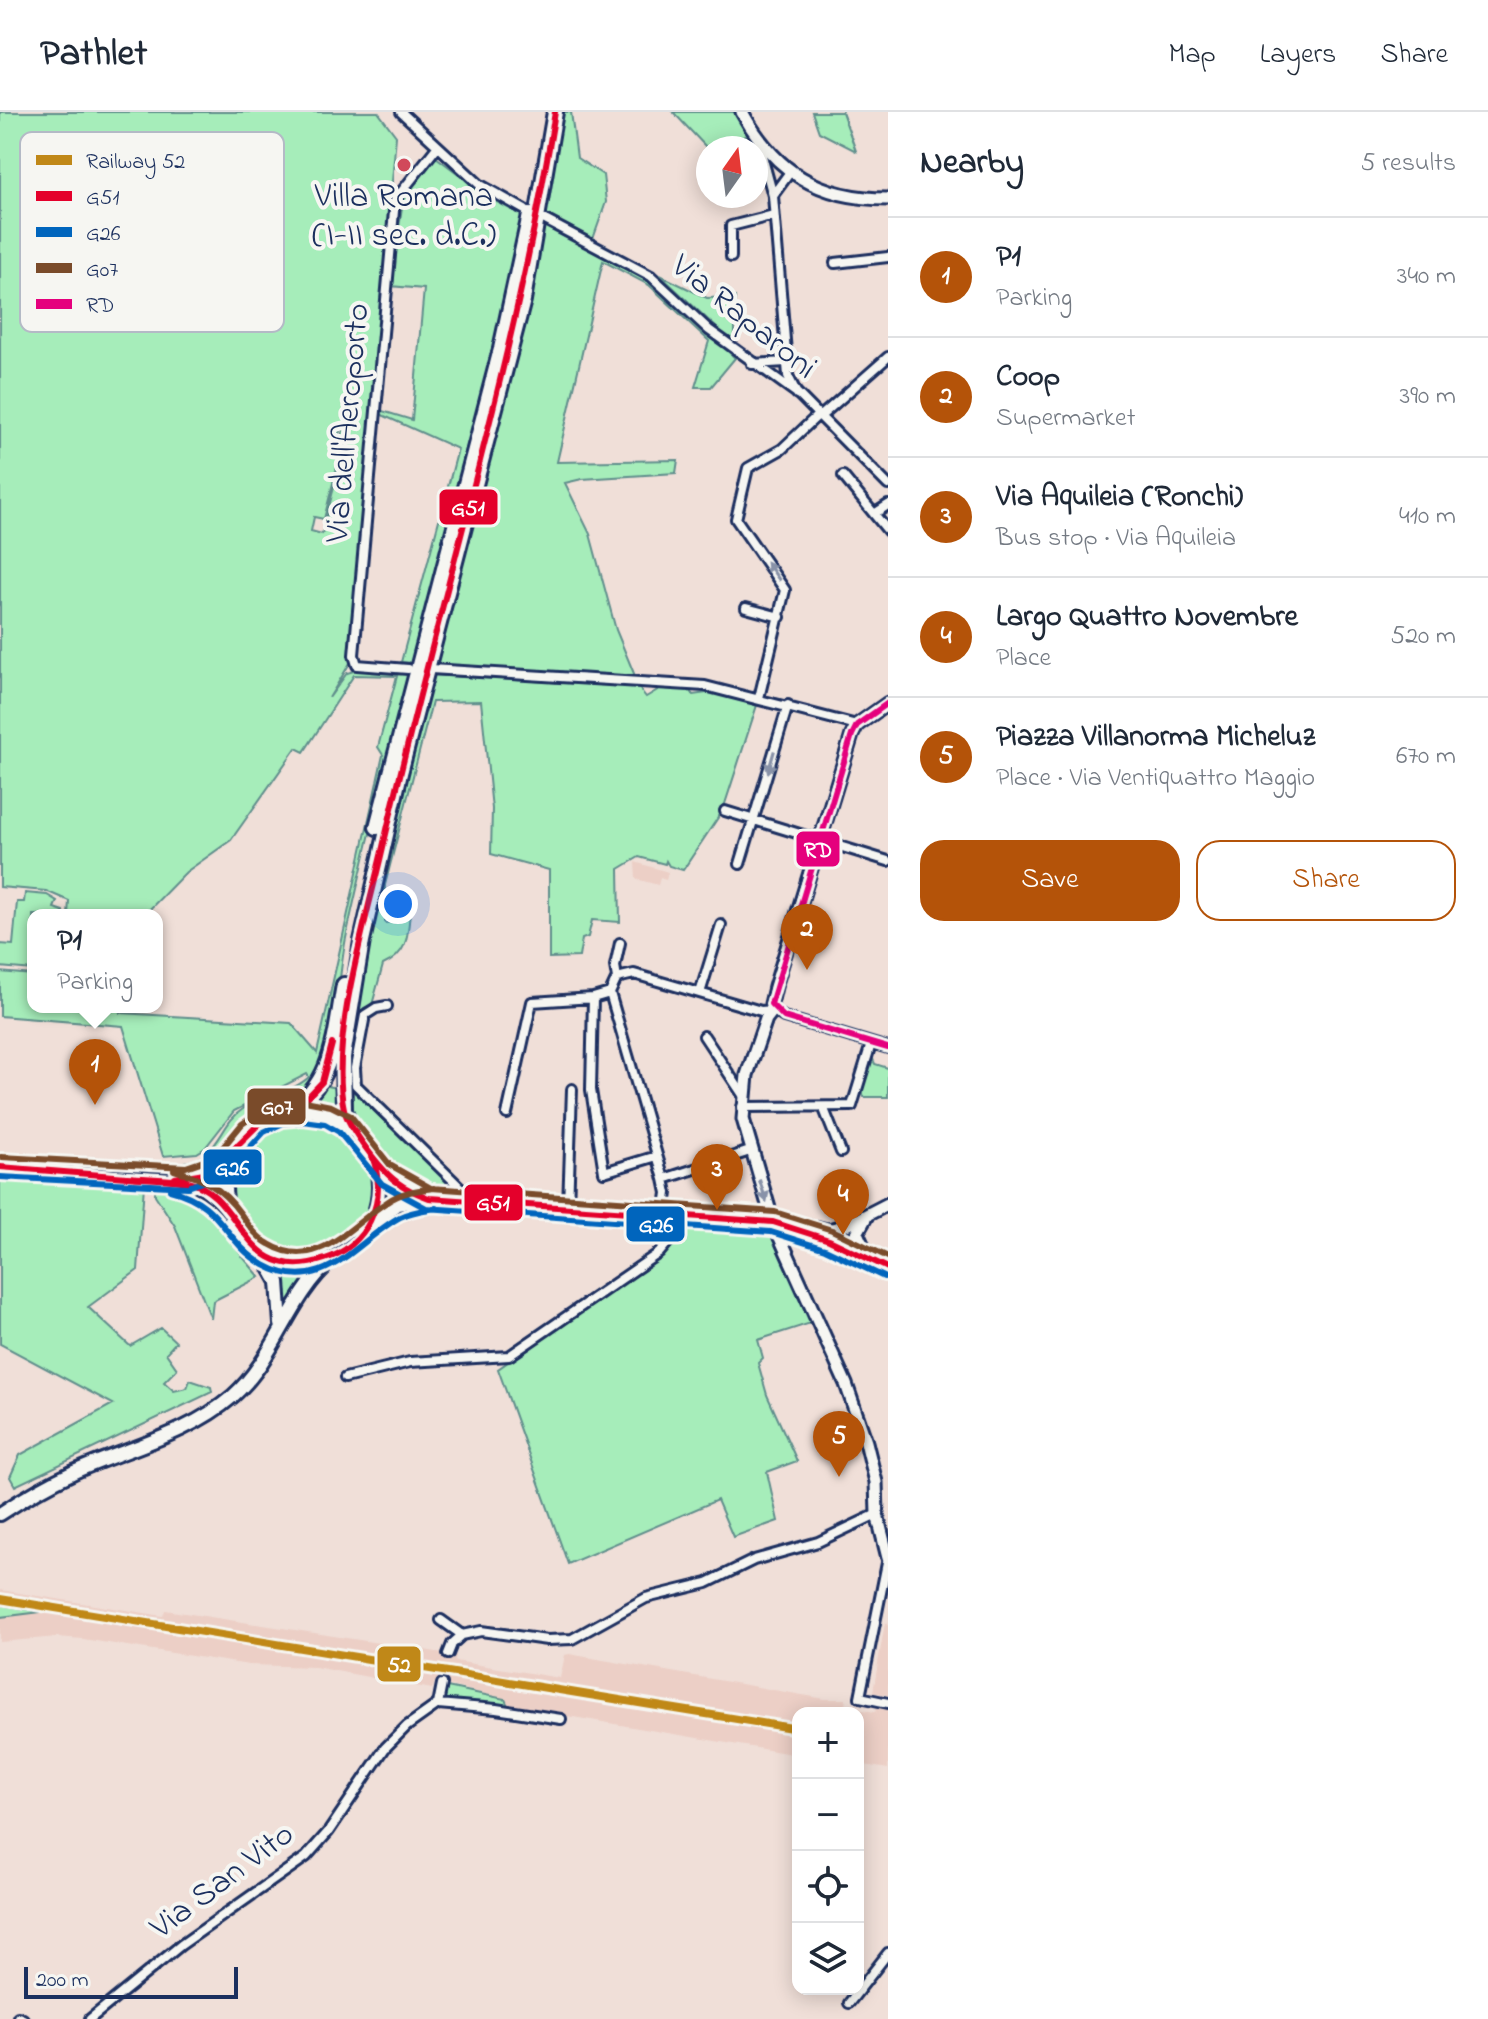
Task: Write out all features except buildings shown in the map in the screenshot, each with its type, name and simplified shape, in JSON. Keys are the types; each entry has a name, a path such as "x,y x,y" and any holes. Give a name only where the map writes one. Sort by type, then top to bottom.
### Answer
{"highway":[{"path":"289,1111 313,1093 328,1068 396,745 501,349 531,210 546,112"},
{"path":"353,1130 344,1111 343,1057 359,954 400,773 523,300 555,112"}],"main road":[{"path":"160,1178 210,1172 232,1154 249,1130 262,1121 289,1111 319,1112 353,1130 375,1163 395,1182 429,1198"},
{"path":"232,1154 225,1176 228,1208 240,1233 261,1252 278,1282 281,1298 278,1336"},
{"path":"369,1225 378,1193 375,1163"},
{"path":"0,1167 189,1182 204,1188 228,1208"},
{"path":"0,1514 75,1471 203,1418 242,1388 264,1361 310,1280 369,1225 397,1204 429,1198 773,1222 831,1230 864,1248 888,1266"},
{"path":"773,1222 794,1227 888,1266"},
{"path":"261,1252 294,1263 323,1261 338,1255"}],"street":[{"path":"401,112 479,184 525,210"},
{"path":"742,112 755,136"},
{"name":"Via dell'Aeroporto","path":"408,669 364,667 357,665 354,655 395,200 437,147"},
{"path":"768,150 786,169 835,192 888,199"},
{"path":"771,183 786,169"},
{"path":"773,196 786,169"},
{"path":"768,174 773,196 786,365 798,394"},
{"path":"731,257 731,226 774,215"},
{"name":"Via Raparoni","path":"545,220 651,276 752,364 798,394 888,485"},
{"path":"835,263 888,257"},
{"path":"759,698 785,590 736,519 748,468 782,449 888,357"},
{"path":"752,364 786,365"},
{"path":"770,376 782,375 786,365"},
{"path":"843,476 888,531"},
{"path":"874,514 888,505"},
{"path":"746,608 780,617"},
{"path":"431,669 705,686 857,725"},
{"path":"773,1010 771,1004 775,987 857,725 888,703"},
{"path":"740,864 788,705"},
{"path":"725,811 888,860"},
{"path":"700,993 721,925"},
{"path":"345,1378 410,1362 509,1356 659,1253 669,1241 670,1214 664,1179 610,993 617,978 615,966 620,943"},
{"path":"617,978 634,974 761,1011 773,1010 784,1017 888,1048"},
{"path":"507,1114 532,1002 593,998 610,993"},
{"path":"593,998 591,1090 604,1172 657,1156"},
{"path":"387,1006 365,1015 355,1068 356,1085 466,1193 462,1200"},
{"path":"743,1101 766,1019 773,1010"},
{"path":"704,1036 743,1101 750,1151 773,1222 846,1384 882,1481 877,1514 888,1558 860,1697 888,1703"},
{"path":"743,1101 824,1109 854,1105 871,1044"},
{"path":"568,1207 572,1089"},
{"path":"824,1109 841,1152"},
{"path":"664,1179 750,1151"},
{"path":"794,1227 831,1230 866,1217 888,1204"},
{"path":"864,1248 857,1233 866,1217"},
{"path":"448,1654 452,1644 462,1635 481,1631 547,1640 572,1639 646,1598 707,1583 754,1560 818,1542 877,1514"},
{"path":"441,1620 462,1635"},
{"path":"442,1684 438,1704 561,1719"},
{"name":"Via San Vito","path":"92,2019 181,1945 306,1857 329,1831 385,1748 407,1726 438,1704"},
{"path":"849,2003 888,1953"}],"shaded area":[{"path":"635,862 668,872 666,880 660,878 658,885 636,879"},
{"path":"0,1590 163,1616 165,1610 456,1655 455,1661 560,1678 565,1655 569,1654 825,1699 846,1699 845,1707 792,1707 792,1754 508,1706 505,1699 435,1682 432,1689 315,1667 249,1665 83,1639 57,1637 0,1642 0,1617 37,1611 0,1605"},
{"path":"885,1623 888,1624 888,1695 873,1692"},
{"path":"877,1707 888,1709 888,1769 864,1765 864,1710 875,1712"}],"green space":[{"path":"0,112 378,112 396,136 350,663 329,698 347,673 357,670 409,673 346,938 328,1050 317,1080 294,1101 247,1125 218,1159 203,1170 178,1175 128,1168 129,1164 170,1164 200,1157 213,1147 232,1119 243,1109 294,1087 309,1077 307,1074 234,1111 205,1148 197,1153 163,1156 123,1026 0,1016 0,972 27,974 27,1013 120,1013 291,1023 317,1053 383,755 378,747 397,676 354,675 304,752 296,748 231,840 186,872 150,909 68,909 69,901 46,891 0,887","holes":["342,423 345,424 341,438 346,440 322,534 311,531 314,517 324,519 343,443 333,456"]},
{"path":"562,112 571,112 577,158 603,175 606,202 593,239 545,215"},
{"path":"673,112 738,112 749,135 746,136 696,136"},
{"path":"812,112 842,112 856,151 819,132"},
{"path":"436,157 493,200 523,216 501,327 412,663 401,662 458,449 380,414 379,410 412,420 424,289 390,286 404,194"},
{"path":"544,224 623,262 662,289 735,358 711,387 695,387 709,341 649,285 603,261 557,462 678,460 676,473 582,479 565,483 590,534 616,630 635,676 433,665"},
{"path":"660,275 707,298 735,297 735,345"},
{"path":"431,675 638,687 646,697 661,688 688,689 693,695 714,692 758,702 723,810 683,870 669,866 666,861 665,864 639,857 619,869 620,922 592,920 588,937 582,939 579,957 549,958 549,870 491,854 492,809 481,701 432,702 385,885 385,923 397,922 398,912 410,911 407,936 402,950 383,965 372,1005 364,1008 351,1080 352,1090 461,1194 424,1191 390,1173 352,1118 347,1072 390,834"},
{"path":"25,893 47,895 57,901 54,908 57,909 27,909 27,969 0,967 0,944 13,945 17,902 24,902"},
{"path":"872,1057 875,1064 888,1068 888,1097 864,1097 862,1091"},
{"path":"323,1085 337,1088 341,1118 302,1109"},
{"path":"302,1119 329,1124 351,1140 367,1162 372,1189 367,1216 351,1238 329,1254 302,1259 275,1254 253,1238 237,1216 232,1189 237,1162 253,1140 275,1124"},
{"path":"0,1175 144,1185 138,1270 88,1307 130,1346 161,1328 176,1342 166,1353 177,1369 164,1382 174,1391 187,1388 190,1380 211,1387 212,1392 15,1486 10,1477 20,1455 113,1404 0,1344"},
{"path":"382,1179 407,1196 381,1210 380,1209"},
{"path":"155,1187 181,1190 198,1197 260,1277 213,1301 211,1319 175,1226 155,1195"},
{"path":"680,1221 768,1227 811,1323 758,1340 763,1358 758,1363 767,1395 797,1461 767,1472 778,1521 733,1537 717,1500 568,1564 498,1369 664,1252 677,1237"},
{"path":"274,1264 311,1270 288,1309"},
{"path":"0,1605 41,1612 0,1617"},
{"path":"447,1687 505,1699 508,1706 447,1703 444,1700"}],"rail line":[{"name":"52","path":"0,1599 792,1728"}],"transit line":[{"name":"G51","path":"555,112 498,390 405,755 352,979 342,1049 344,1109 358,1137 390,1176 401,1185 429,1198 773,1222 829,1240 888,1268"},
{"name":"RD","path":"888,703 857,725 852,735 771,1004 784,1017 888,1048"},
{"name":"G51","path":"175,1178 210,1172 262,1121 302,1103 322,1082 332,1044"},
{"name":"G07","path":"1,1157 186,1167 215,1157 242,1124 264,1109 305,1101 331,1106 351,1116 390,1165 431,1188 775,1212 832,1230 888,1257"},
{"name":"G26","path":"0,1177 188,1187 227,1173 264,1132 283,1123 303,1121 325,1124 339,1132 382,1184 426,1208 771,1232 825,1249 884,1277"},
{"name":"G51","path":"0,1167 188,1182 207,1190 221,1203 260,1250 276,1260 297,1264 339,1253 366,1228 377,1197 378,1180 372,1156"},
{"name":"G07","path":"174,1170 219,1191 264,1241 286,1251 302,1253 318,1250 332,1242 398,1196 434,1188"},
{"name":"G26","path":"170,1190 202,1204 239,1245 264,1265 285,1273 304,1275 338,1262 400,1217 436,1208"}],"place":[{"name":"Villa Romana (I-II sec. d.C.)","path":"404,165"},
{"name":"Coop","path":"807,970"},
{"name":"P1","path":"95,1105"},
{"name":"Via Aquileia (Ronchi)","path":"717,1210"},
{"name":"Largo Quattro Novembre","path":"843,1235"},
{"name":"Piazza Villanorma Micheluz","path":"839,1477"}]}
